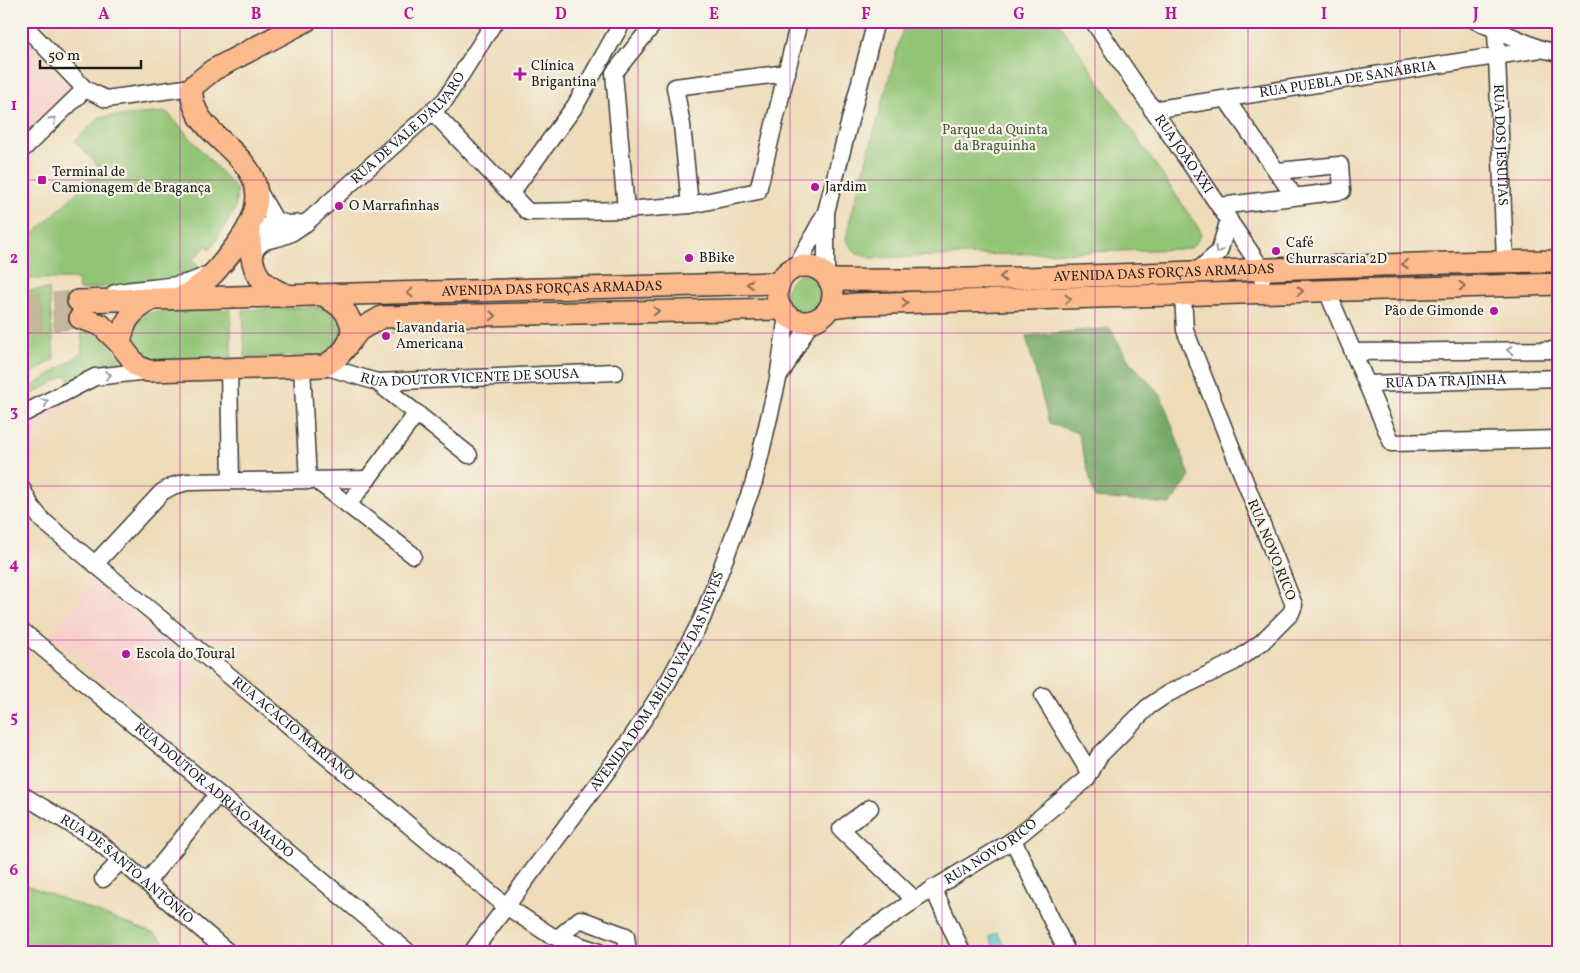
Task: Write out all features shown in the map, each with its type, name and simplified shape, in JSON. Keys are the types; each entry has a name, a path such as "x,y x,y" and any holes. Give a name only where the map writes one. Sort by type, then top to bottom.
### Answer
{"main road":[{"path":"180,298 210,279 221,266 249,228 258,203 256,186 236,155 195,112 191,100 192,87 214,70 306,21"},
{"path":"249,228 250,258 256,274 271,290 287,296"},
{"name":"AVENIDA DAS FORÇAS ARMADAS","path":"796,267 812,266 828,277 1196,272 1262,268 1559,261"},
{"path":"784,312 778,300 779,283 789,271 796,267"},
{"path":"1187,296 1203,286 1248,283 1262,268"},
{"path":"811,322 825,314 830,307 833,289 828,277"},
{"name":"AVENIDA DAS FORÇAS ARMADAS","path":"79,309 152,299 779,283"},
{"name":"AVENIDA DAS FORÇAS ARMADAS","path":"830,307 856,304 1559,284"},
{"path":"324,295 342,309 350,321 349,343"},
{"path":"120,344 123,327 133,311 152,299"},
{"path":"79,309 101,325 120,344 137,366 148,371 324,366"},
{"name":"AVENIDA DAS FORÇAS ARMADAS","path":"324,366 340,357 359,330 382,318 784,312 794,320 811,322"}],"street":[{"name":"RUA DE VALE D'ÁLVARO","path":"250,258 258,246 267,239 289,234 306,223 445,100 495,21"},
{"path":"511,193 575,106 622,21"},
{"path":"626,210 614,73 656,21"},
{"path":"432,111 528,212 626,210 690,205 758,192 799,21"},
{"path":"796,267 826,212 876,21"},
{"name":"RUA JOÃO XXI","path":"1093,21 1152,110 1262,268"},
{"path":"1476,21 1541,49 1559,53"},
{"path":"21,22 85,89 106,99 192,87"},
{"name":"RUA DOS JESUÍTAS","path":"1496,30 1505,261"},
{"name":"RUA PUEBLA DE SANÁBRIA","path":"1152,110 1541,49"},
{"path":"690,205 682,125 675,87 787,72"},
{"path":"21,151 85,89"},
{"path":"152,93 179,97 195,112"},
{"path":"1226,98 1294,196"},
{"path":"1196,272 1219,252 1224,212 1294,196 1342,191 1340,165 1278,171"},
{"path":"256,186 275,220 288,224"},
{"path":"826,212 828,277"},
{"path":"249,228 306,223"},
{"path":"79,309 129,290 196,280 221,266"},
{"path":"1262,268 1263,292"},
{"name":"RUA DA TRAJINHA","path":"1328,290 1367,384 1559,378"},
{"name":"RUA NOVO RICO","path":"844,952 860,937 914,900 1013,840 1058,805 1087,779 1099,756 1148,707 1167,694 1234,662 1262,642 1291,613 1294,605 1187,337 1187,296"},
{"path":"778,378 784,312"},
{"path":"778,378 811,322"},
{"path":"1353,352 1559,350"},
{"name":"RUA DOUTOR VICENTE DE SOUSA","path":"324,366 377,382 615,372"},
{"path":"302,367 312,481"},
{"path":"229,368 231,481"},
{"path":"21,415 96,377 148,371"},
{"name":"AVENIDA DOM ABÍLIO VAZ DAS NEVES","path":"472,952 628,744 668,682 698,626 754,482 778,378"},
{"path":"377,382 470,455"},
{"path":"1367,384 1392,443 1559,439"},
{"path":"348,505 417,413"},
{"path":"95,564 162,492 173,486 187,482 368,479"},
{"path":"312,481 348,505 413,555"},
{"name":"RUA ACÁCIO MARIANO","path":"21,487 26,510 42,520 506,906 550,935 599,952"},
{"name":"RUA DOUTOR ADRIÃO AMADO","path":"23,635 408,952"},
{"path":"1043,696 1090,773"},
{"path":"146,882 218,794"},
{"name":"RUA DE SANTO ANTÓNIO","path":"23,797 87,834 121,860 228,952"},
{"path":"870,808 841,828 914,900"},
{"path":"1013,840 1067,952"},
{"path":"103,879 121,860"},
{"path":"933,888 962,952"},
{"path":"558,938 580,919 626,936 628,952"}],"shaded area":[{"path":"21,40 70,91 21,137"},
{"path":"74,395 77,405 52,417 33,436 39,456 21,464 21,422"},
{"name":"Escola do Toural","path":"93,581 203,673 162,729 49,636"}],"green space":[{"name":"Parque da Quinta da Braguinha","path":"905,21 1058,21 1199,229 1201,236 1191,248 1185,249 872,258 857,254 846,240 849,223"},
{"path":"167,112 237,190 235,210 210,250 207,245 193,260 201,270 183,278 79,290 78,279 29,279 21,272 21,246 101,169 75,141 100,117"},
{"path":"805,275 818,281 824,294 818,307 805,313 792,307 786,294 792,281"},
{"path":"49,289 54,359 21,380 21,291"},
{"path":"323,307 340,318 343,335 325,356 245,357 243,310"},
{"path":"231,310 231,358 149,360 138,352 132,341 131,332 145,314 155,312"},
{"path":"1110,328 1129,361 1161,395 1190,476 1171,504 1095,498 1078,433 1049,423 1026,336"},
{"path":"81,329 104,339 128,367 71,384 67,375 21,400 21,394 82,353"},
{"path":"21,883 155,934 176,952 21,952"}],"water":[{"path":"997,932 1007,950 997,952 989,937"}],"tunnel":[{"path":"21,305 78,301"},
{"path":"21,324 80,318"}],"place":[{"name":"Clínica Brigantina","path":"520,74"},
{"name":"Terminal de Camionagem de Bragança","path":"42,180"},
{"name":"Jardim","path":"815,187"},
{"name":"O Marrafinhas","path":"339,206"},
{"name":"Café Churrascaria 2D","path":"1276,251"},
{"name":"BBike","path":"689,258"},
{"name":"Pão de Gimonde","path":"1494,311"},
{"name":"Lavandaria Americana","path":"386,336"},
{"name":"Escola do Toural","path":"126,654"}]}
